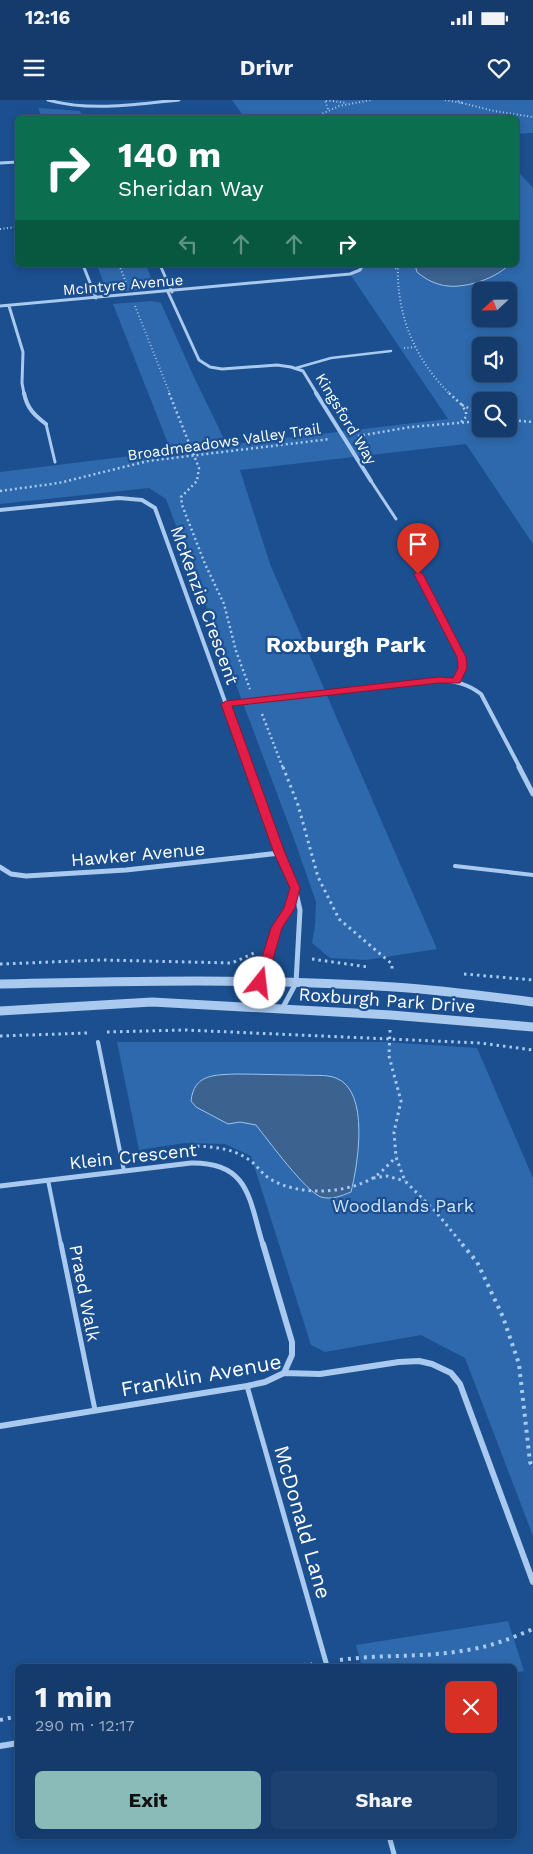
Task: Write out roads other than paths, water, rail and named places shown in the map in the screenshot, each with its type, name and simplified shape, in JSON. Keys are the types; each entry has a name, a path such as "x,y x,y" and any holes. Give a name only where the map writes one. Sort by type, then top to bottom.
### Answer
{"street":[{"path":"48,100 70,106 179,100"},
{"path":"0,163 15,162"},
{"path":"84,267 96,298"},
{"path":"161,267 170,292"},
{"name":"McIntyre Avenue","path":"0,306 170,292 350,274 360,270 361,267"},
{"name":"Kingsford Way","path":"170,292 199,360 205,366 233,369 275,365 296,368 308,376 371,481"},
{"path":"9,306 23,352 22,383 26,404 46,424"},
{"name":"McKenzie Crescent","path":"0,510 119,498 135,498 147,501 155,508 280,853 295,888 300,910 296,983"},
{"path":"418,574 461,657 463,668 456,681"},
{"path":"226,704 439,680 456,681 470,686 481,694 533,794"},
{"name":"Hawker Avenue","path":"0,868 11,874 26,876 126,870 280,853"},
{"path":"254,1009 277,928 290,908 295,888"},
{"name":"Roxburgh Park Drive","path":"0,984 133,981 296,983 392,987 533,1002"},
{"path":"282,1009 296,983"},
{"name":"Roxburgh Park Drive","path":"0,1011 152,1002 391,1015 533,1027"},
{"name":"Klein Crescent","path":"0,1186 207,1162 227,1168 238,1177 246,1189 291,1337 294,1349 291,1362 284,1373"},
{"name":"Franklin Avenue","path":"0,1426 247,1386 266,1382 284,1373 320,1374 399,1362 419,1361 432,1364 451,1373 460,1384 533,1582"},
{"path":"0,1746 15,1744"}],"lane":[{"path":"296,368 329,357 391,351"},
{"path":"46,424 55,462"},
{"path":"371,481 396,519"},
{"path":"404,547 418,574"},
{"path":"455,866 533,875"},
{"path":"98,1042 124,1171"},
{"name":"Praed Walk","path":"48,1180 95,1410"},
{"name":"McDonald Lane","path":"247,1386 326,1664"},
{"path":"390,1839 394,1854"}],"district":[{"name":"Roxburgh Park","path":"346,644"}],"park label":[{"name":"Woodlands Park","path":"403,1205"}]}
